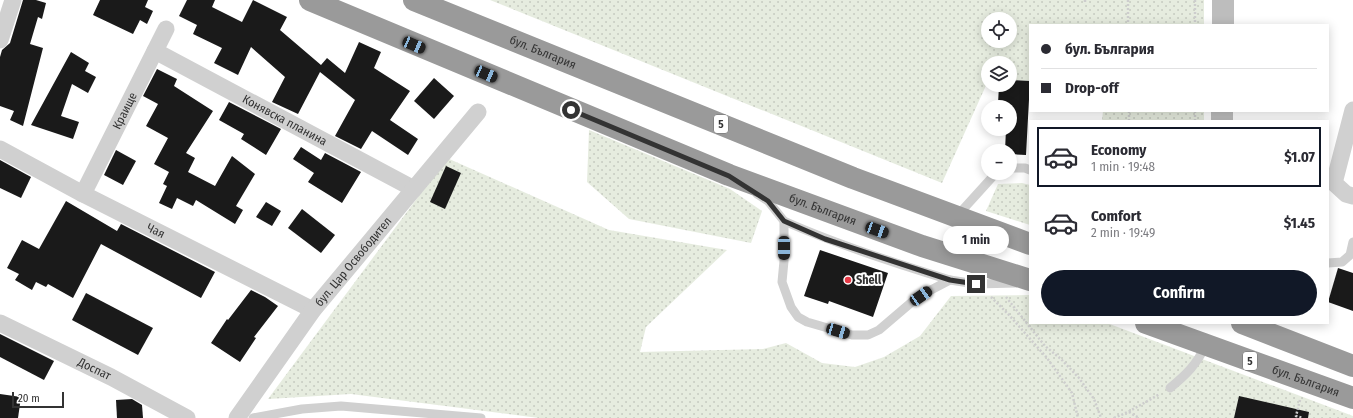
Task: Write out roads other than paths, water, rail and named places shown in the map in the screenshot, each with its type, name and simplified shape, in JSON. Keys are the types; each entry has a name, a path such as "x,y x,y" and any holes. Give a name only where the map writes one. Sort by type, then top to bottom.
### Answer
{"highway":[{"name":"бул. България","path":"310,0 729,176 922,246 1029,282"},
{"name":"бул. България","path":"414,0 846,175 1029,244"},
{"name":"бул. България","path":"1149,324 1353,398"},
{"path":"1245,324 1353,366"}],"main road":[{"path":"1222,24 1223,0"}],"street":[{"path":"0,40 11,1"},
{"name":"Краище","path":"83,194 166,29"},
{"name":"Конявска планина","path":"155,51 414,189"},
{"path":"1353,110 1334,183 1346,194 1353,196"},
{"name":"бул. Цар Освободител","path":"237,418 313,310 478,112"},
{"name":"Чая","path":"0,149 83,194 313,310"},
{"name":"Доспат","path":"0,323 111,377 187,418"}],"lane":[{"path":"1017,168 1029,170"},
{"path":"729,176 768,201 784,221 832,242 950,280 976,284 1029,282"},
{"path":"957,216 990,180"},
{"path":"784,221 784,261 782,282 791,307 798,317 807,322 852,335 868,335 879,330 913,301 950,280"},
{"path":"1329,263 1342,262 1350,255 1353,242"},
{"path":"1170,388 1188,374 1196,364 1206,345"},
{"path":"253,418 302,409 341,406 481,418"}],"place":[{"name":"Shell","path":"848,280"}]}
